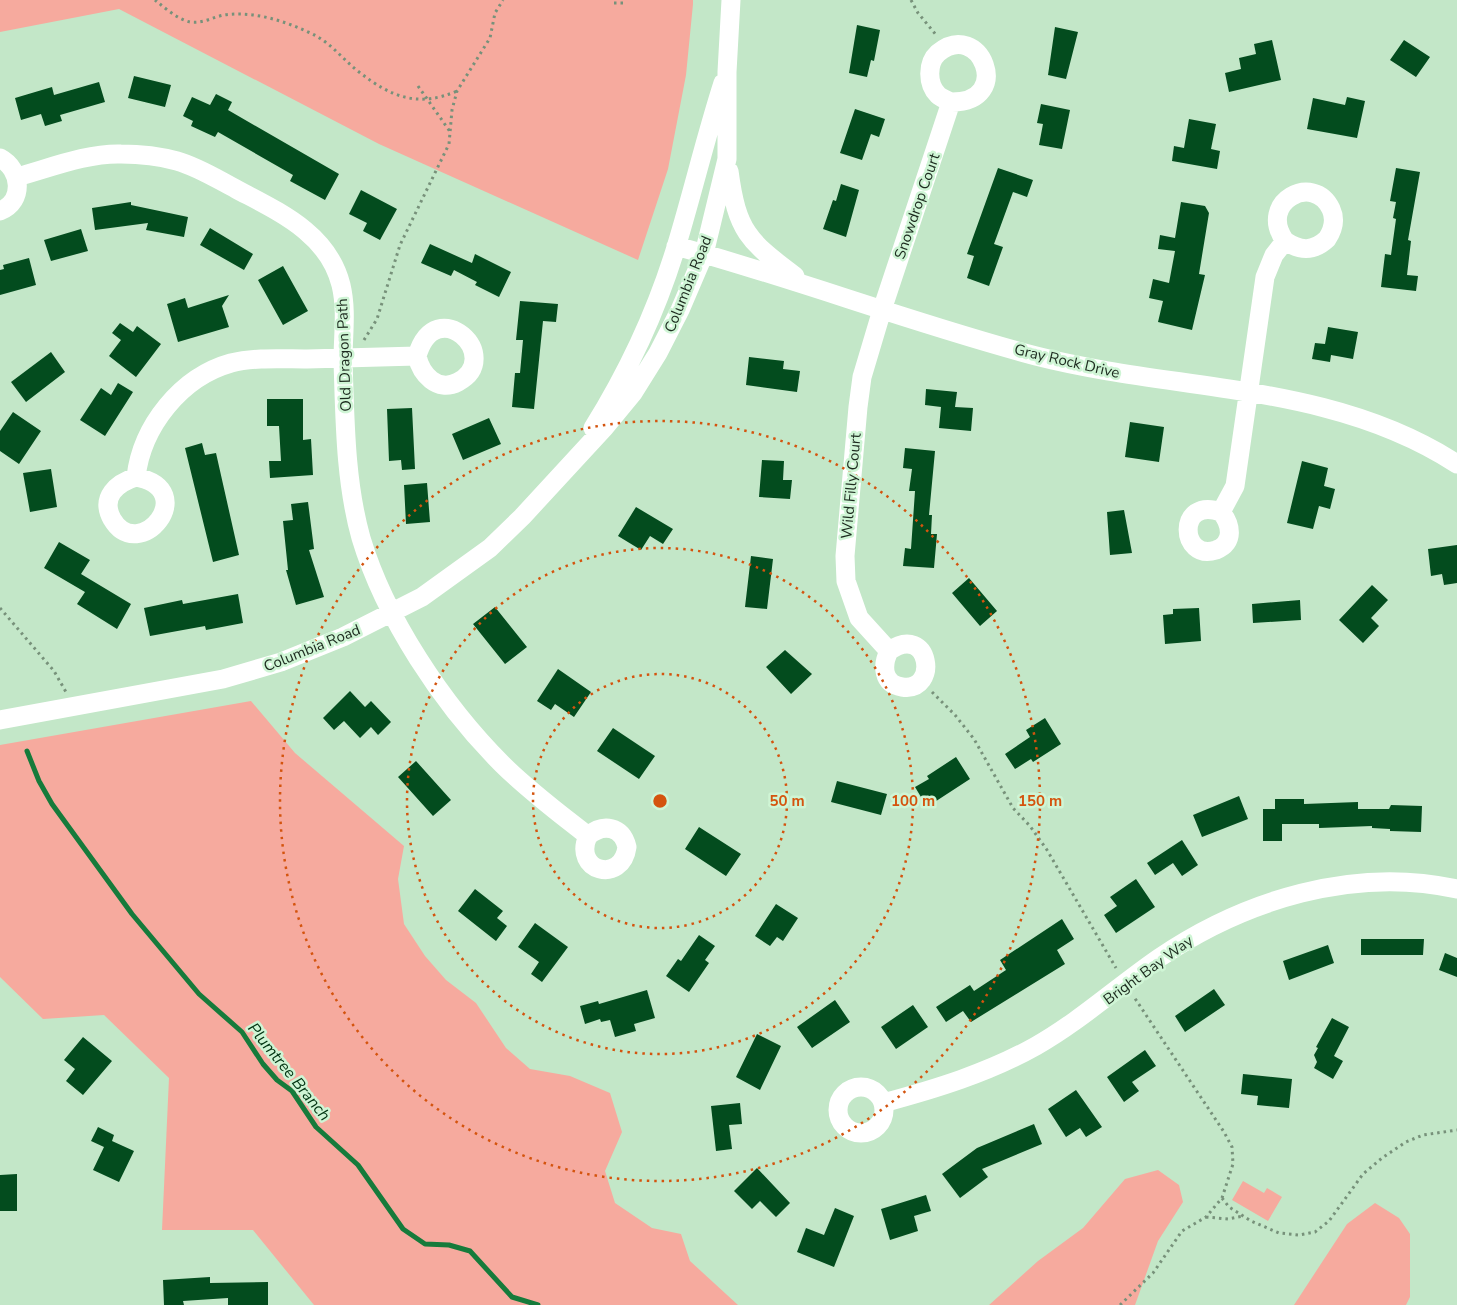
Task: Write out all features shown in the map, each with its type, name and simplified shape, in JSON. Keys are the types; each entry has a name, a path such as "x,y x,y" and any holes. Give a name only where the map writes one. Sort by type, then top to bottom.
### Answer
{"street":[{"name":"Columbia Road","path":"0,720 240,674 290,659 393,614 454,576 490,548 570,465 633,393 658,353 680,310 704,254 727,159 727,72 731,0"},
{"path":"963,45 980,55 986,65 987,76 985,85 974,98 964,102 952,102 938,95 931,84 929,74 931,63 936,55 946,48 963,45"},
{"name":"Columbia Road","path":"570,465 597,422 638,343 676,246 727,72"},
{"name":"Snowdrop Court","path":"882,310 952,102"},
{"name":"Old Dragon Path","path":"17,177 82,160 117,154 148,155 177,161 205,172 278,211 305,229 317,240 331,261 341,283 345,310 343,358 349,477 354,508 361,539 393,614 431,678 468,726 501,763 535,795 588,836"},
{"path":"0,158 11,166 17,177 15,197 5,209 0,211"},
{"path":"727,159 736,212 744,229 763,252 806,284"},
{"path":"1221,512 1235,486 1247,391 1265,277 1274,255 1285,241"},
{"name":"Gray Rock Drive","path":"676,246 806,284 882,310 1008,348 1099,370 1300,400 1344,413 1414,441 1457,464"},
{"name":"Wild Filly Court","path":"882,310 861,387 845,556 846,581 859,618 889,651"},
{"path":"136,477 138,458 160,417 174,398 190,383 210,371 232,363 259,359 417,356"},
{"name":"Bright Bay Way","path":"883,1103 959,1080 1034,1047 1099,1005 1157,960 1190,938 1229,918 1264,904 1299,893 1338,885 1405,882 1457,888"}],"path":[{"path":"155,0 177,16 191,22 207,21 222,15 249,14 274,19 326,41 358,71 400,97 429,100 439,99 457,91"},
{"path":"343,358 366,338 378,318 400,245 442,162 451,134 452,110 457,91 490,38 496,13 503,0"},
{"path":"911,0 918,13 946,48"},
{"path":"614,3 627,3"},
{"path":"418,86 451,134"},
{"path":"0,608 54,671 74,706"},
{"path":"1222,1198 1229,1207 1278,1232 1299,1235 1315,1232 1329,1221 1363,1174 1406,1142 1423,1135 1456,1131"},
{"path":"1206,1217 1228,1219 1244,1216"}],"shaded area":[{"path":"0,0 693,0 693,4 686,75 668,169 638,260 379,144 119,9 0,32"},
{"path":"251,701 295,753 404,846 398,879 404,924 425,956 446,980 476,1003 506,1048 530,1069 570,1076 610,1093 622,1132 605,1171 615,1203 652,1228 681,1234 690,1261 738,1305 314,1305 253,1230 162,1230 169,1078 104,1015 43,1019 0,977 0,745"},
{"path":"1158,1170 1179,1185 1183,1202 1158,1241 1135,1305 989,1305 1038,1261 1083,1228 1125,1179"},
{"path":"1243,1181 1264,1193 1267,1188 1282,1197 1268,1221 1232,1200"},
{"path":"1375,1203 1399,1218 1410,1234 1410,1297 1406,1305 1294,1305 1347,1224"}],"building":[{"path":"857,25 880,30 874,61 871,60 867,77 849,73"},
{"path":"1055,27 1078,32 1066,79 1048,75"},
{"path":"1272,40 1281,80 1229,92 1225,73 1241,69 1239,58 1256,54 1254,44"},
{"path":"1404,40 1430,57 1416,77 1390,60"},
{"path":"134,76 171,85 165,107 128,98"},
{"path":"99,82 105,102 60,115 62,121 45,126 41,114 21,120 15,98 52,87 54,95"},
{"path":"216,94 232,102 228,110 339,174 325,200 290,181 293,175 218,132 215,137 191,126 193,121 183,116 192,97 210,105"},
{"path":"1347,97 1365,101 1357,138 1307,129 1313,98 1345,105"},
{"path":"1041,104 1070,110 1062,149 1039,145 1043,124 1037,123"},
{"path":"855,109 885,119 879,137 871,134 862,160 840,153"},
{"path":"1189,119 1216,124 1211,149 1220,151 1217,169 1172,161 1174,146 1184,148"},
{"path":"998,168 1033,180 1027,197 1013,192 994,244 1003,247 989,286 967,278 974,256 967,254"},
{"path":"1396,168 1420,172 1408,240 1411,241 1407,275 1418,276 1416,291 1381,287 1385,254 1391,255 1396,219 1393,218 1396,202 1390,201"},
{"path":"841,184 859,190 846,237 823,229 833,200 836,201"},
{"path":"361,190 397,209 380,240 363,231 367,223 349,214"},
{"path":"131,202 131,205 188,217 184,237 146,230 148,223 95,230 92,208"},
{"path":"1181,202 1205,206 1209,213 1199,274 1205,275 1192,330 1158,322 1163,301 1149,298 1153,279 1169,283 1175,251 1158,249 1160,235 1175,238"},
{"path":"210,228 253,254 244,270 200,245"},
{"path":"81,229 88,251 51,261 44,240"},
{"path":"430,244 472,263 475,254 511,272 499,297 475,285 477,282 454,270 451,276 421,263"},
{"path":"29,258 36,285 0,295 0,270 4,269 3,265"},
{"path":"283,266 308,311 283,325 258,280"},
{"path":"229,295 222,306 229,327 178,342 167,304 185,298 188,308"},
{"path":"520,301 558,304 556,322 543,321 534,409 512,407 515,373 520,373 523,340 516,340"},
{"path":"120,323 133,332 137,326 161,344 136,377 109,356 121,340 112,333"},
{"path":"1328,327 1358,332 1353,359 1331,355 1330,362 1312,359 1315,343 1325,344"},
{"path":"51,352 65,372 26,402 11,382"},
{"path":"749,357 784,361 783,369 800,371 797,392 746,385"},
{"path":"118,383 133,392 105,436 80,420 101,388 111,395"},
{"path":"926,389 957,392 955,407 973,408 971,431 939,428 941,407 925,405"},
{"path":"267,399 303,399 303,440 311,439 313,475 270,478 269,461 281,461 279,426 267,426"},
{"path":"412,408 415,469 402,470 401,460 389,461 387,409"},
{"path":"13,412 41,431 19,464 0,451 0,431"},
{"path":"489,418 501,444 463,460 452,434"},
{"path":"1130,422 1164,427 1159,462 1125,457"},
{"path":"202,443 205,455 216,453 239,555 213,562 185,448"},
{"path":"905,448 935,451 929,515 932,515 931,534 937,534 934,568 903,566 905,548 911,549 915,491 909,491 912,469 903,468"},
{"path":"762,460 784,461 783,480 792,480 790,499 759,497"},
{"path":"1302,461 1328,468 1324,486 1335,489 1330,509 1319,506 1313,529 1287,523"},
{"path":"51,469 57,507 30,512 23,473"},
{"path":"427,483 430,522 406,524 404,485"},
{"path":"308,502 314,549 309,550 324,597 296,605 286,570 288,570 283,521 293,520 291,504"},
{"path":"636,507 673,529 663,544 650,536 641,550 618,536"},
{"path":"1124,510 1132,553 1110,555 1107,512"},
{"path":"59,542 90,560 81,574 131,604 117,629 77,604 85,592 44,568"},
{"path":"1457,545 1457,583 1444,585 1442,574 1431,576 1428,549"},
{"path":"751,556 773,559 767,609 745,607"},
{"path":"969,578 997,611 980,626 952,593"},
{"path":"1372,585 1388,600 1371,618 1379,626 1363,643 1339,620"},
{"path":"238,594 243,623 206,630 205,626 150,636 144,608 182,600 183,604"},
{"path":"1300,600 1301,620 1253,623 1252,604"},
{"path":"495,607 527,647 505,664 473,624"},
{"path":"1199,608 1201,641 1165,644 1163,615 1173,614 1173,609"},
{"path":"785,650 812,674 791,694 766,667"},
{"path":"558,669 591,692 574,717 555,704 551,710 537,701"},
{"path":"350,691 365,707 371,701 391,722 378,735 371,727 360,738 344,721 334,730 323,718"},
{"path":"1045,718 1061,744 1033,762 1031,759 1015,769 1005,754 1030,737 1026,730"},
{"path":"613,728 655,756 639,779 597,751"},
{"path":"956,757 970,779 927,807 915,787 929,779 927,776"},
{"path":"416,761 451,800 433,816 398,777"},
{"path":"837,781 887,794 881,815 831,802"},
{"path":"1239,796 1248,819 1202,837 1193,815"},
{"path":"1275,799 1304,799 1304,804 1358,802 1358,809 1389,809 1391,805 1422,806 1421,832 1390,831 1390,829 1372,828 1372,826 1319,828 1319,824 1282,824 1282,841 1263,841 1263,809 1275,809"},
{"path":"699,827 741,854 726,876 685,849"},
{"path":"1182,840 1198,865 1182,876 1173,863 1155,875 1147,863"},
{"path":"1136,879 1155,907 1116,933 1104,915 1117,906 1110,897"},
{"path":"475,889 503,911 497,918 507,926 496,941 458,911"},
{"path":"776,904 798,918 783,941 777,937 770,946 755,936"},
{"path":"1062,919 1074,939 1057,950 1065,964 971,1022 963,1011 946,1022 936,1007 970,985 974,991 1006,970 1000,960"},
{"path":"535,923 568,947 542,982 531,974 539,962 518,947"},
{"path":"699,935 715,946 705,960 709,963 689,992 666,976 678,959 681,961"},
{"path":"1361,939 1424,939 1423,955 1361,955"},
{"path":"1328,945 1334,963 1289,980 1283,961"},
{"path":"1445,953 1457,958 1457,977 1439,970"},
{"path":"1214,989 1225,1005 1185,1032 1175,1016"},
{"path":"647,990 655,1018 634,1024 636,1031 615,1037 610,1020 601,1022 600,1019 585,1024 580,1006 598,1001 599,1004"},
{"path":"835,1000 850,1022 812,1048 797,1027"},
{"path":"913,1005 928,1027 896,1049 881,1027"},
{"path":"1332,1018 1349,1027 1334,1056 1343,1061 1333,1079 1314,1068 1317,1062 1314,1055 1318,1048 1316,1047"},
{"path":"757,1034 781,1046 760,1090 736,1077"},
{"path":"83,1037 112,1061 83,1095 66,1081 75,1069 64,1060"},
{"path":"1145,1050 1156,1066 1132,1082 1139,1091 1124,1102 1107,1077"},
{"path":"1243,1074 1292,1079 1289,1108 1257,1105 1258,1096 1241,1094"},
{"path":"1076,1090 1102,1127 1086,1137 1080,1128 1066,1137 1048,1109"},
{"path":"740,1103 742,1124 729,1125 732,1149 716,1151 711,1106"},
{"path":"1034,1124 1042,1144 982,1169 988,1177 960,1198 942,1174 977,1148"},
{"path":"98,1127 114,1135 112,1141 134,1151 119,1182 93,1170 104,1147 91,1141"},
{"path":"757,1168 790,1203 776,1217 760,1201 752,1209 734,1191"},
{"path":"17,1174 17,1211 0,1211 0,1175"},
{"path":"926,1195 931,1211 914,1216 918,1231 890,1240 881,1209"},
{"path":"835,1208 854,1216 834,1267 797,1252 806,1228 824,1235"},
{"path":"210,1277 210,1283 268,1282 268,1305 228,1305 228,1298 183,1301 184,1305 164,1305 163,1280"}],"waterway":[{"name":"Plumtree Branch","path":"27,751 39,781 52,804 132,914 199,994 242,1032 263,1064 277,1080 292,1091 316,1127 358,1165 403,1229 425,1244 449,1245 470,1251 512,1297 538,1305"}]}
